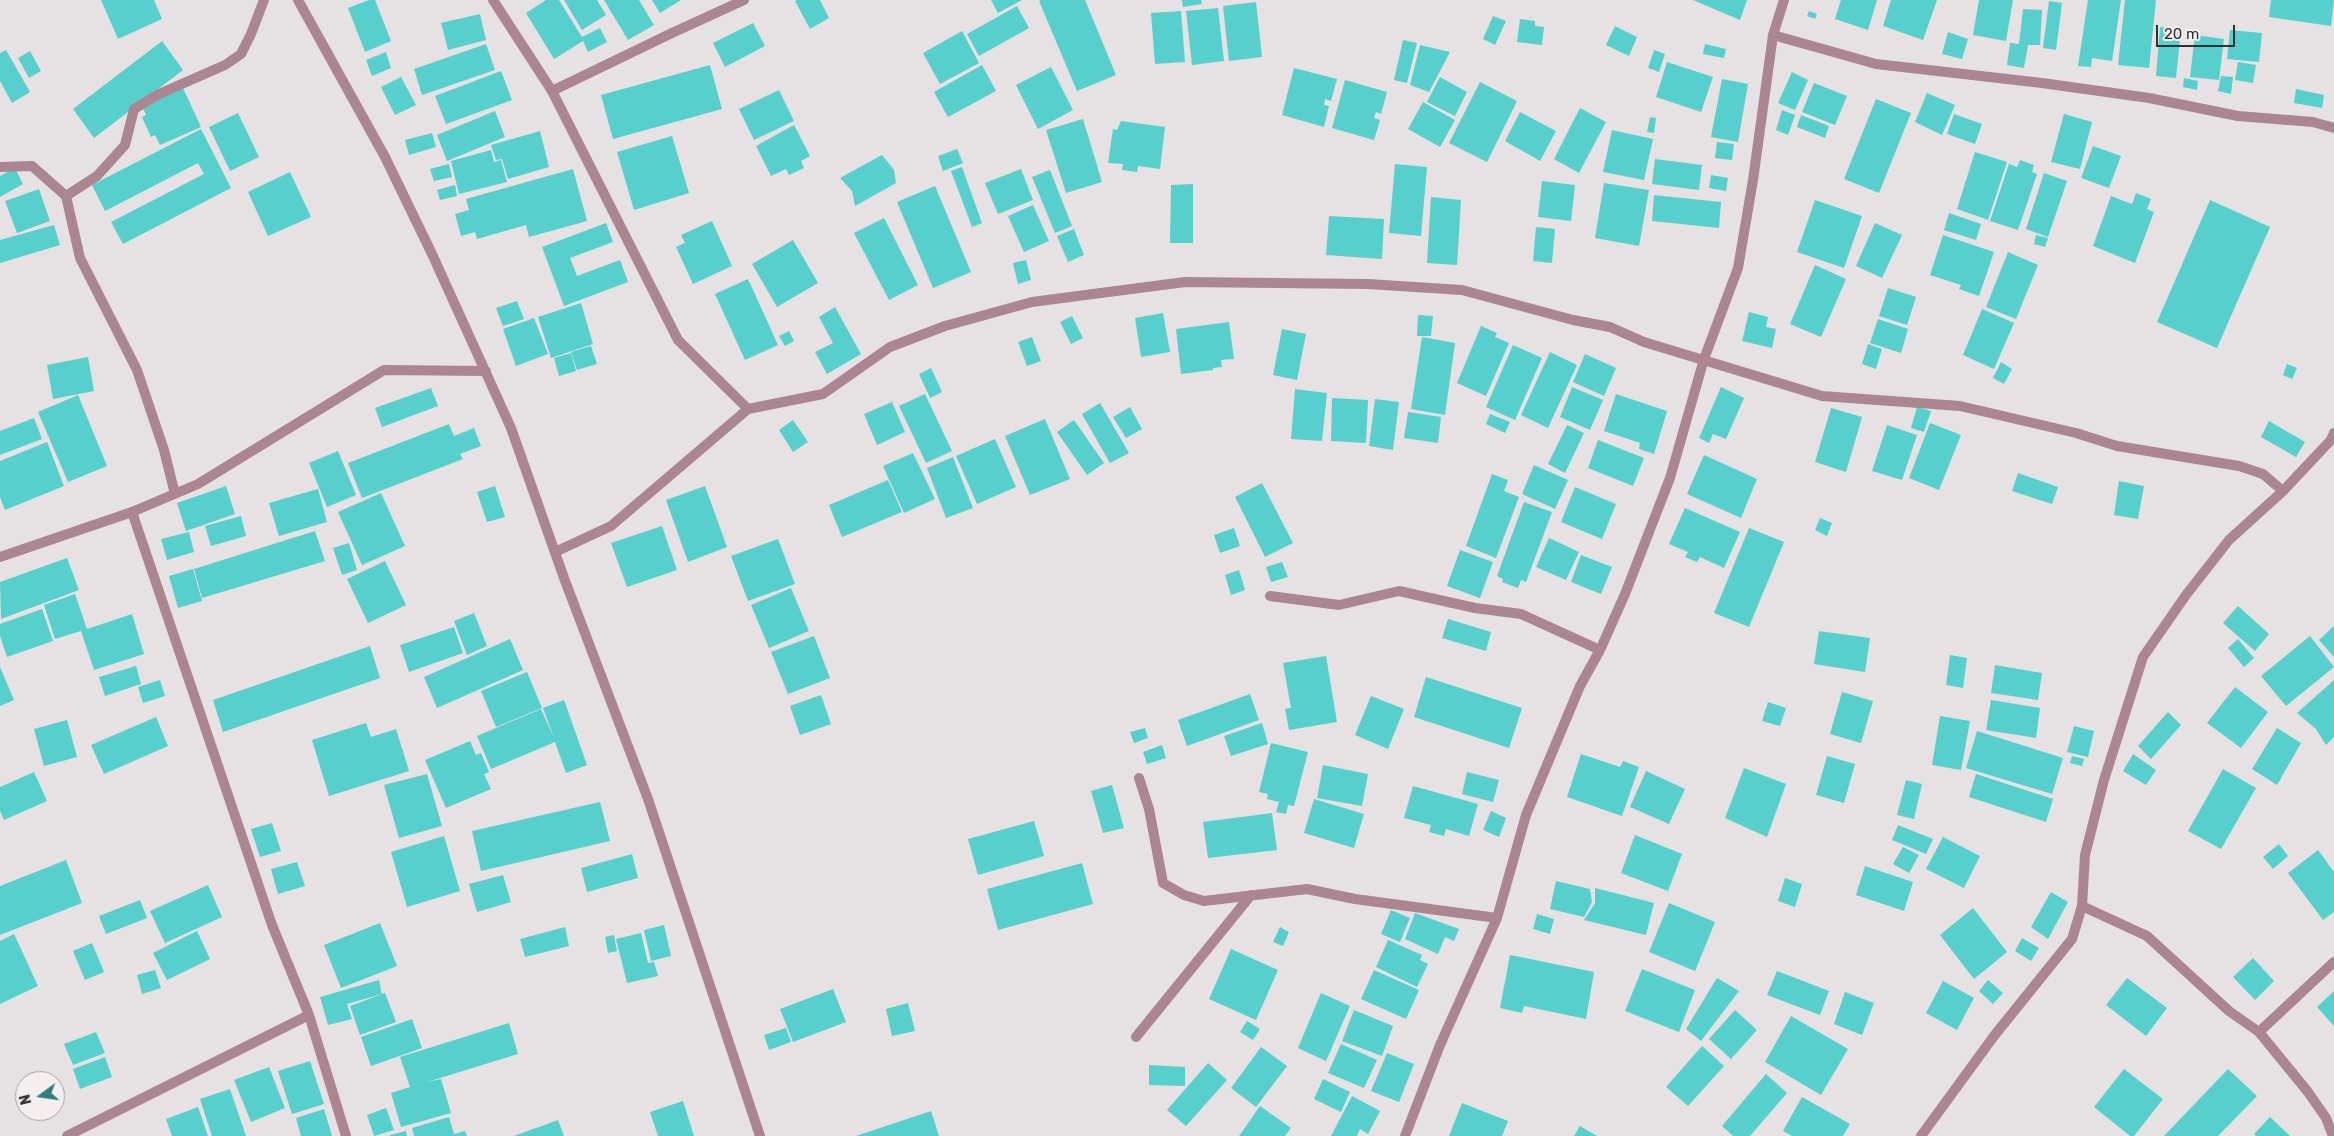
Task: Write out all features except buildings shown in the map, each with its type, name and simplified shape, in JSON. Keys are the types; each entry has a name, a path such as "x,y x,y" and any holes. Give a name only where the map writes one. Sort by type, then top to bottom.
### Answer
{"street":[{"path":"66,196 97,176 125,145 134,109 159,94 226,65 241,54 264,0"},
{"path":"298,0 385,157 511,428 554,552 648,799 760,1136"},
{"path":"493,0 552,92 678,340 748,409"},
{"path":"552,92 672,32 744,0"},
{"path":"1405,1136 1440,1045 1497,918 1526,815 1580,686 1600,650 1625,594 1670,478 1704,359 1738,268 1754,180 1773,35 1784,0"},
{"path":"1773,35 1876,64 2042,83 2149,98 2238,116 2313,122 2334,128"},
{"path":"0,167 32,166 66,196 80,258 137,370 164,450 175,494"},
{"path":"554,552 611,526 748,409 823,394 890,347 944,326 1032,302 1184,282 1368,284 1462,290 1573,320 1610,327 1644,342 1822,396 1960,406 2076,433 2117,446 2239,466 2263,474 2283,491"},
{"path":"0,556 132,512 198,484 384,370 486,371"},
{"path":"1921,1136 1994,1036 2072,939 2082,906 2085,855 2104,780 2143,656 2186,595 2229,540 2283,491 2331,440 2334,433"},
{"path":"132,512 272,925 309,1016 346,1136"},
{"path":"1270,596 1339,605 1399,591 1475,608 1521,614 1600,650"},
{"path":"1139,778 1150,809 1162,883 1184,895 1204,901 1307,889 1355,899 1497,918"},
{"path":"1136,1036 1251,895"},
{"path":"2082,906 2147,936 2230,1011 2258,1032 2308,1092 2326,1118 2333,1136"},
{"path":"2258,1032 2334,962"},
{"path":"67,1136 309,1016"}]}
